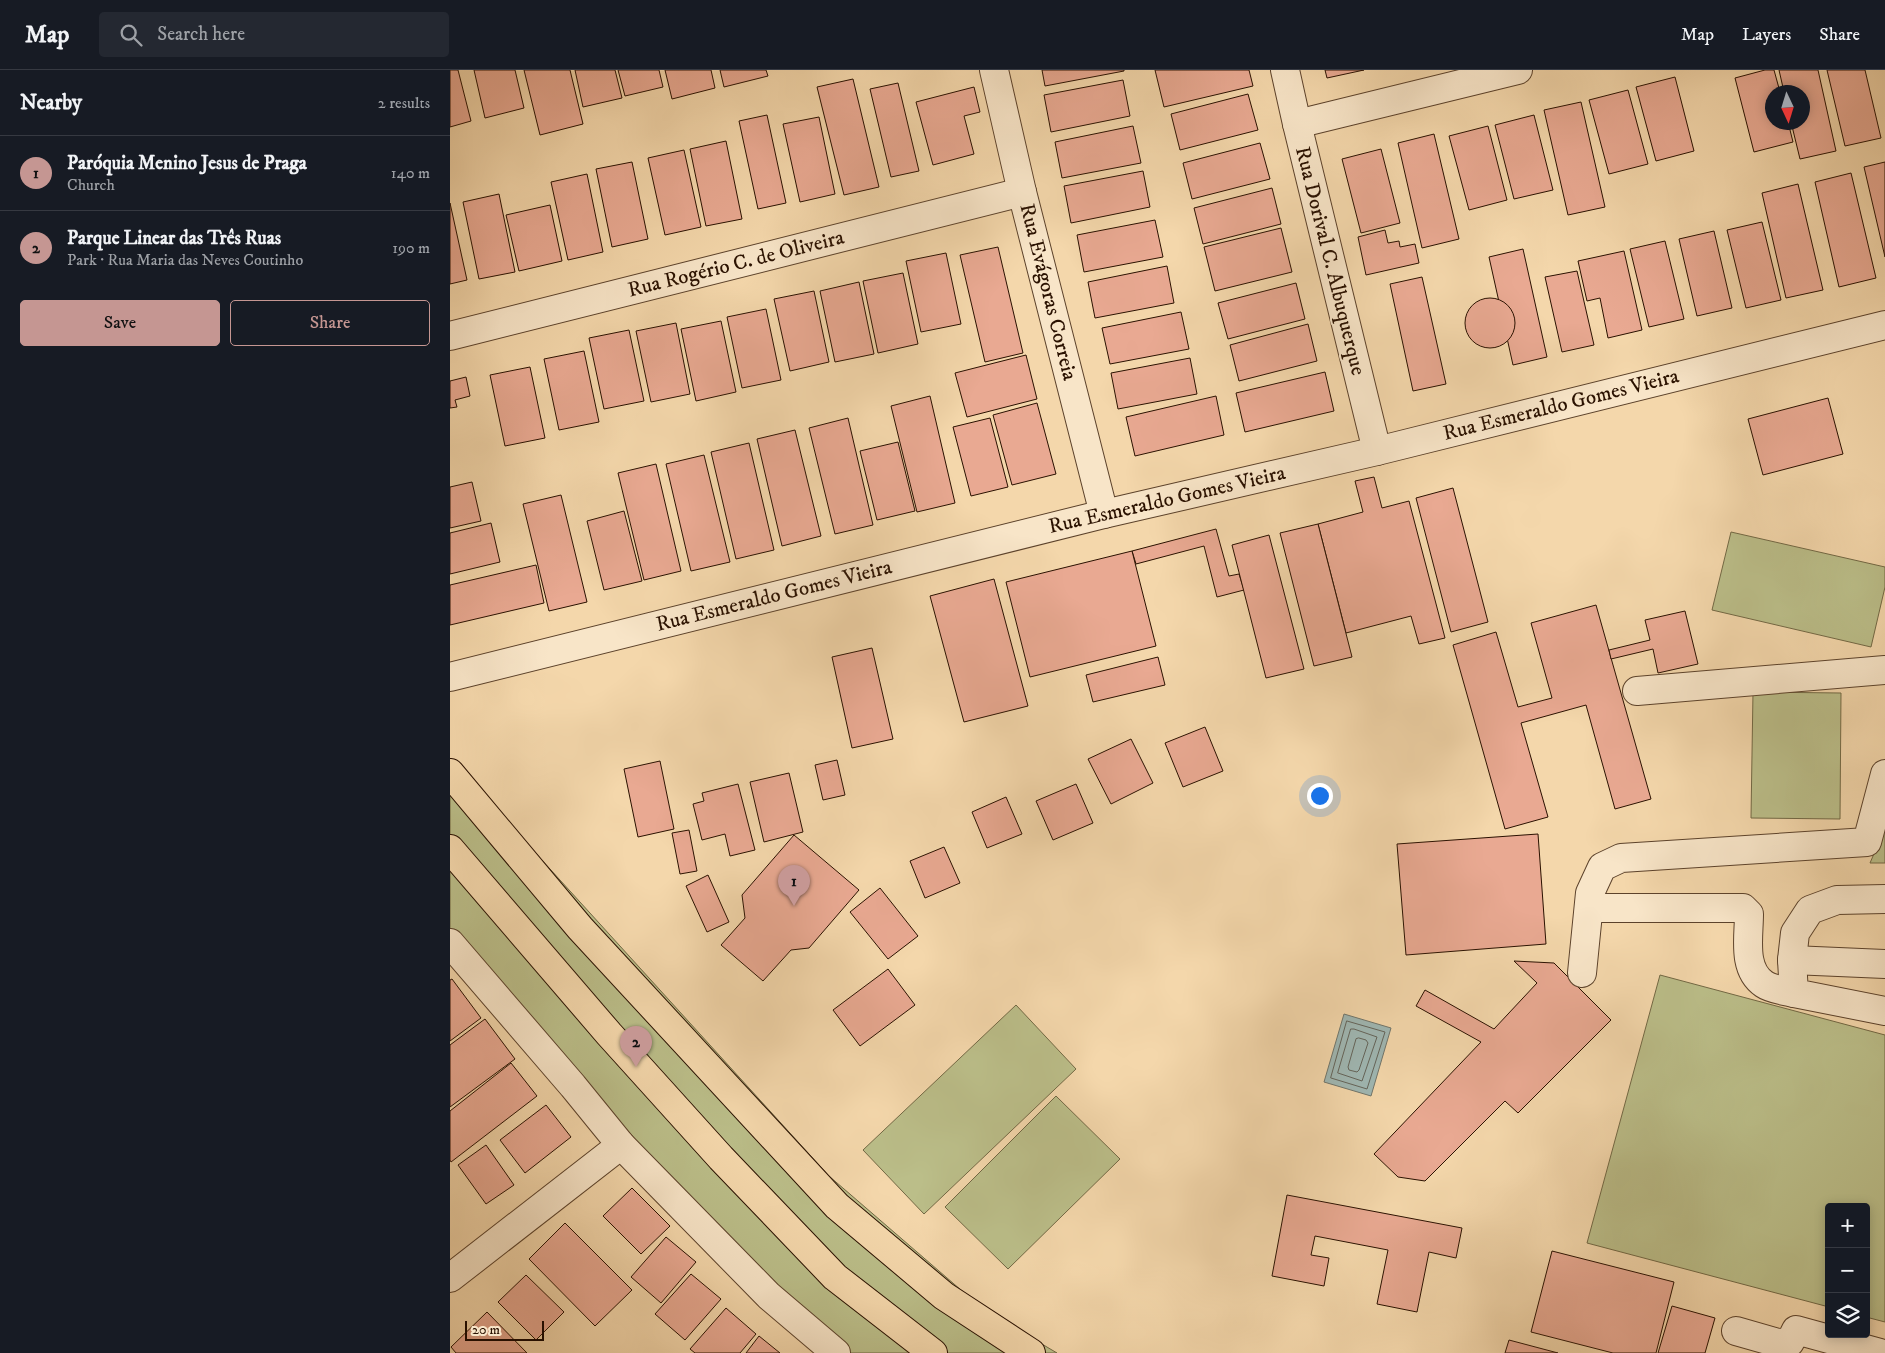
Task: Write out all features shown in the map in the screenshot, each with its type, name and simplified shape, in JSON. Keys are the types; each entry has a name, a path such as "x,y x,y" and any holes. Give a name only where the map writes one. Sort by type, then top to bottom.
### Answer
{"main road":[{"path":"450,773 580,928 837,1206 944,1296 1031,1353"},
{"path":"450,849 609,1034 721,1158 835,1277 933,1353"}],"street":[{"name":"Rua Evágoras Correia","path":"994,70 1022,192 1104,514"},
{"name":"Rua Dorival C. Albuquerque","path":"1285,70 1377,451"},
{"path":"1297,124 1518,70"},
{"name":"Rua Rogério C. de Oliveira","path":"450,336 1022,192"},
{"name":"Rua Esmeraldo Gomes Vieira","path":"450,677 1104,514 1377,451 1885,326"},
{"path":"1637,691 1885,670"},
{"path":"1582,973 1590,893 1602,867 1621,858 1867,842 1885,774"},
{"path":"1794,993 1792,960 1795,932 1810,910 1837,900 1885,899"},
{"path":"1589,908 1743,908 1749,914 1749,961 1752,972 1764,985 1794,993 1885,1011"},
{"path":"450,944 573,1086 621,1145 769,1296 836,1353"},
{"path":"1792,960 1885,964"},
{"path":"450,1278 621,1145"},
{"path":"1736,1331 1778,1344 1790,1342 1796,1330 1880,1353"}],"green space":[{"path":"1731,532 1885,567 1885,587 1871,647 1712,610"},
{"path":"1753,692 1841,693 1840,819 1751,818"},
{"path":"450,759 829,1176 983,1309 1057,1353 815,1353 450,961"},
{"path":"1885,828 1885,863 1870,863"},
{"path":"1660,975 1885,1035 1885,1322 1870,1318 1870,1203 1825,1203 1825,1306 1587,1243"},
{"path":"1016,1005 1076,1069 924,1214 863,1150"},
{"path":"1056,1096 1120,1159 1008,1269 945,1207"}],"water":[{"path":"1344,1014 1391,1028 1371,1096 1324,1082"}],"building":[{"path":"450,70 458,70 471,121 450,127"},
{"path":"474,70 515,70 524,108 485,118"},
{"path":"524,70 570,70 583,124 540,135"},
{"path":"575,70 615,70 622,98 583,107"},
{"path":"618,70 659,70 663,87 625,96"},
{"path":"665,70 711,70 715,88 672,99"},
{"path":"720,70 766,70 768,76 724,87"},
{"path":"1042,70 1124,70 1124,71 1045,86"},
{"path":"1155,70 1249,70 1253,86 1164,107"},
{"path":"1325,70 1364,70 1327,78"},
{"path":"1765,70 1774,70 1778,85 1765,85 1765,130 1790,130 1793,142 1754,152 1735,78"},
{"path":"1779,70 1818,70 1836,151 1800,159 1793,130 1810,130 1810,85 1782,85"},
{"path":"1827,70 1865,70 1881,138 1845,146"},
{"path":"1675,77 1694,151 1656,161 1636,87"},
{"path":"853,79 879,187 844,195 817,87"},
{"path":"1123,80 1130,116 1051,132 1044,95"},
{"path":"898,83 919,171 891,177 870,89"},
{"path":"974,87 980,112 964,116 974,154 933,165 916,102"},
{"path":"1628,90 1648,164 1609,174 1589,100"},
{"path":"1248,94 1258,130 1180,150 1171,114"},
{"path":"1581,102 1605,207 1568,215 1544,110"},
{"path":"767,115 786,203 758,209 739,121"},
{"path":"1534,115 1553,190 1514,199 1495,125"},
{"path":"819,117 835,194 800,202 783,124"},
{"path":"1133,126 1141,163 1062,178 1055,142"},
{"path":"1488,126 1507,200 1469,210 1449,136"},
{"path":"1434,134 1459,239 1422,248 1398,143"},
{"path":"726,141 742,219 706,226 690,149"},
{"path":"1260,143 1270,179 1192,199 1183,163"},
{"path":"1381,149 1400,223 1361,233 1342,159"},
{"path":"684,150 701,227 665,235 648,158"},
{"path":"632,162 648,239 612,247 596,169"},
{"path":"1885,162 1885,257 1864,167"},
{"path":"1143,171 1150,207 1071,223 1064,186"},
{"path":"1851,173 1876,278 1839,287 1815,182"},
{"path":"587,174 603,252 568,260 551,182"},
{"path":"1798,184 1823,290 1786,298 1762,193"},
{"path":"1272,188 1281,224 1203,244 1194,208"},
{"path":"499,194 515,272 479,279 463,202"},
{"path":"450,203 467,280 450,284"},
{"path":"550,205 562,261 519,271 506,215"},
{"path":"1155,220 1163,257 1084,272 1077,235"},
{"path":"1762,222 1781,300 1746,308 1727,230"},
{"path":"1281,228 1292,272 1215,291 1204,247"},
{"path":"1385,230 1388,243 1399,241 1400,247 1415,244 1419,263 1366,275 1358,237"},
{"path":"1714,231 1732,308 1697,316 1679,239"},
{"path":"1665,241 1684,319 1649,327 1630,249"},
{"path":"998,247 1023,353 985,362 960,255"},
{"path":"1523,249 1547,357 1513,365 1489,257"},
{"path":"1624,251 1642,330 1608,338 1600,298 1587,301 1578,261"},
{"path":"946,253 961,324 921,332 906,261"},
{"path":"1167,266 1174,303 1095,318 1088,282"},
{"path":"1577,271 1594,345 1562,352 1545,277"},
{"path":"903,273 918,344 878,353 863,281"},
{"path":"1422,277 1446,384 1413,391 1390,284"},
{"path":"859,282 874,354 835,362 820,291"},
{"path":"1296,283 1305,319 1228,339 1218,303"},
{"path":"814,291 829,362 790,371 774,299"},
{"path":"1490,298 1504,302 1511,309 1515,323 1511,337 1504,344 1490,348 1476,344 1469,337 1465,323 1469,309 1476,302"},
{"path":"766,309 781,380 742,388 727,317"},
{"path":"1181,312 1189,349 1110,364 1102,328"},
{"path":"721,321 736,392 696,401 681,329"},
{"path":"676,323 690,394 651,402 636,331"},
{"path":"1308,324 1317,361 1239,381 1230,345"},
{"path":"629,330 644,401 604,409 589,338"},
{"path":"584,351 599,422 559,430 544,359"},
{"path":"1026,355 1037,399 967,417 955,373"},
{"path":"1190,358 1197,394 1118,409 1111,373"},
{"path":"530,367 545,438 505,446 490,375"},
{"path":"1325,372 1334,411 1245,432 1236,393"},
{"path":"466,377 470,396 455,400 457,407 450,408 450,381"},
{"path":"930,396 955,503 917,512 891,406"},
{"path":"1216,396 1224,435 1135,456 1126,417"},
{"path":"1828,398 1843,454 1763,475 1748,419"},
{"path":"1037,403 1056,474 1012,485 993,415"},
{"path":"848,418 873,525 835,534 809,428"},
{"path":"990,418 1008,487 971,496 953,427"},
{"path":"795,430 821,536 782,546 757,439"},
{"path":"898,442 915,511 877,520 860,451"},
{"path":"749,443 774,550 736,559 711,452"},
{"path":"704,455 730,562 691,571 666,464"},
{"path":"656,464 681,571 644,580 618,473"},
{"path":"1374,477 1382,508 1409,501 1445,638 1419,644 1411,616 1346,633 1318,524 1363,512 1355,481"},
{"path":"472,482 481,521 450,528 450,487"},
{"path":"1453,488 1488,622 1451,632 1416,498"},
{"path":"561,495 587,602 549,611 523,504"},
{"path":"624,511 642,581 604,590 587,521"},
{"path":"491,523 500,562 450,574 450,533"},
{"path":"1318,524 1352,657 1314,666 1280,533"},
{"path":"1216,529 1229,576 1239,574 1244,590 1217,597 1204,546 1136,564 1132,551"},
{"path":"1269,535 1304,669 1266,678 1232,545"},
{"path":"1132,551 1156,646 1030,677 1006,582"},
{"path":"536,565 544,603 450,625 450,585"},
{"path":"994,579 1028,706 964,722 930,596"},
{"path":"1596,605 1651,799 1615,809 1586,705 1521,723 1548,817 1505,829 1453,645 1496,632 1518,707 1552,698 1531,623"},
{"path":"1685,611 1698,664 1658,673 1653,649 1611,659 1609,650 1650,640 1645,620"},
{"path":"872,648 893,739 852,748 832,657"},
{"path":"1158,657 1165,685 1093,702 1086,675"},
{"path":"1205,727 1223,771 1183,787 1165,743"},
{"path":"1131,739 1153,783 1111,804 1088,759"},
{"path":"837,760 845,795 823,800 815,765"},
{"path":"660,761 674,829 638,837 624,769"},
{"path":"789,773 803,832 764,842 750,782"},
{"path":"738,784 755,850 730,856 725,834 702,840 693,804 704,801 702,793"},
{"path":"1076,784 1093,823 1053,840 1036,801"},
{"path":"1006,797 1022,834 987,848 972,812"},
{"path":"689,830 697,871 680,874 672,833"},
{"path":"1538,834 1546,944 1406,955 1397,844"},
{"path":"794,835 859,890 809,948 791,950 763,981 721,945 745,918 742,895"},
{"path":"944,847 960,883 925,898 910,861"},
{"path":"708,875 729,922 707,932 686,886"},
{"path":"880,888 918,936 888,959 850,912"},
{"path":"1514,961 1554,963 1611,1020 1518,1113 1505,1101 1425,1181 1398,1177 1374,1154 1481,1042 1416,1006 1425,990 1494,1029 1537,983"},
{"path":"888,969 915,1005 860,1046 833,1010"},
{"path":"452,979 481,1018 450,1041 450,980"},
{"path":"485,1019 515,1059 450,1107 450,1045"},
{"path":"511,1063 537,1096 451,1162 450,1111"},
{"path":"546,1105 571,1137 525,1173 500,1140"},
{"path":"486,1145 514,1185 486,1204 458,1165"},
{"path":"632,1188 670,1226 641,1254 603,1216"},
{"path":"1287,1195 1462,1228 1456,1258 1429,1252 1417,1312 1377,1304 1388,1250 1315,1236 1311,1255 1329,1258 1324,1286 1272,1276"},
{"path":"565,1223 632,1290 595,1326 529,1259"},
{"path":"666,1237 696,1262 661,1303 631,1277"},
{"path":"1552,1251 1674,1282 1656,1353 1613,1353 1531,1332"},
{"path":"691,1274 721,1299 685,1340 655,1314"},
{"path":"526,1275 564,1312 536,1340 498,1302"},
{"path":"1672,1306 1715,1318 1705,1353 1658,1353"},
{"path":"726,1308 756,1334 740,1353 695,1353 690,1349"},
{"path":"487,1312 527,1353 456,1353 451,1347"},
{"path":"759,1336 780,1353 746,1353"},
{"path":"1509,1340 1558,1353 1505,1353"}],"place":[{"name":"Paróquia Menino Jesus de Praga","path":"794,906"},
{"name":"Parque Linear das Três Ruas","path":"636,1067"}]}
